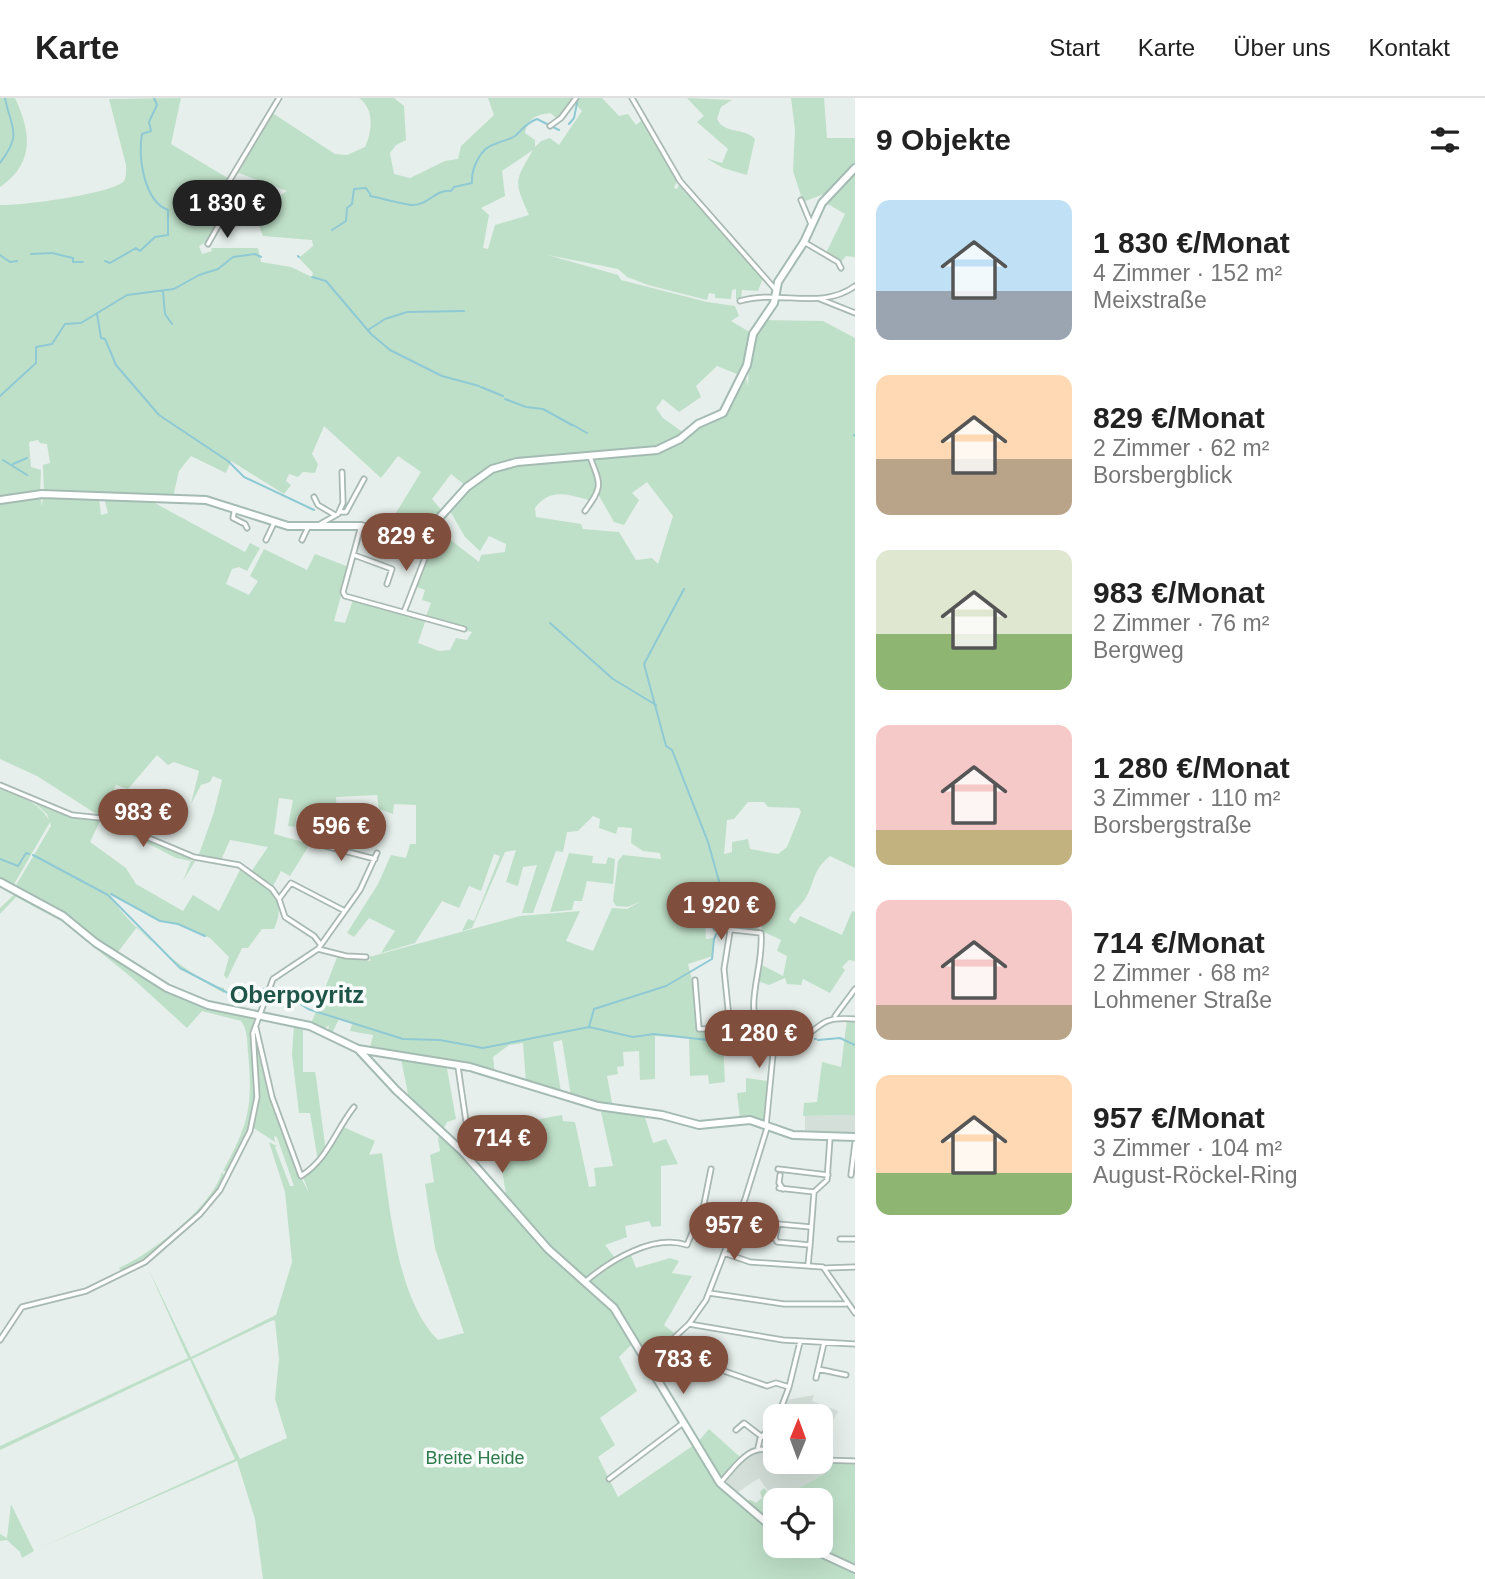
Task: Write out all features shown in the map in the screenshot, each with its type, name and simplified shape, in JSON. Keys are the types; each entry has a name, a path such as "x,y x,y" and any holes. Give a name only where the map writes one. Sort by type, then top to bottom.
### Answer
{"street":[{"path":"208,244 222,219 228,183 279,98"},
{"path":"550,126 561,118 576,98"},
{"path":"632,98 680,181 776,293 793,300 818,298 842,295 855,285"},
{"path":"0,500 42,494 206,500 274,521 308,527 335,524 361,526 413,539 423,536 467,487 492,469 512,463 589,454 653,451 671,445 693,427 726,411 742,376 753,334 804,242 822,203 855,168"},
{"path":"801,200 812,226"},
{"path":"804,242 838,262 841,268"},
{"path":"740,302 776,293"},
{"path":"818,298 855,313"},
{"path":"585,511 598,494 600,484 589,454"},
{"path":"335,524 343,503 342,472"},
{"path":"320,526 337,514 346,512 364,479"},
{"path":"314,497 318,505 337,514"},
{"path":"235,508 233,518 247,528"},
{"path":"266,540 274,521"},
{"path":"361,526 343,592 345,596 464,629"},
{"path":"304,538 308,527"},
{"path":"404,612 425,558 413,539"},
{"path":"355,555 392,569 387,584"},
{"path":"0,785 72,815 101,818 194,856 239,865 272,889 279,899 285,917 314,936 320,947 346,956 366,957"},
{"path":"314,844 375,859"},
{"path":"0,1340 22,1307 86,1291 145,1262 209,1204 235,1165 250,1131 257,1097 252,1040 269,988 281,971 320,947 364,883 377,853"},
{"path":"0,882 63,916 96,943 167,988 198,1002 310,1026 358,1049 457,1065 598,1106 663,1115 699,1125 745,1119 793,1135 855,1140 851,1175"},
{"path":"279,899 291,883 344,910"},
{"path":"718,910 720,920 716,928 761,933 762,965 752,999 756,1028 761,1038 774,1044"},
{"path":"730,931 724,969 730,1028"},
{"path":"695,980 699,1029 756,1028"},
{"path":"835,1017 855,989"},
{"path":"774,1044 781,1040 802,1040 823,1020 835,1017 855,1019"},
{"path":"256,1023 268,1083 301,1176 327,1152 340,1125 354,1107"},
{"path":"648,1362 689,1324 709,1293 766,1127 774,1044"},
{"path":"358,1049 396,1090 472,1162 548,1249 614,1308 720,1483 763,1520"},
{"path":"457,1065 473,1153 472,1162"},
{"path":"808,1265 814,1192 826,1181 828,1175 830,1138"},
{"path":"586,1281 617,1259 641,1249 672,1241 687,1245 704,1204 711,1169"},
{"path":"778,1169 828,1175"},
{"path":"780,1175 781,1189 814,1192"},
{"path":"810,1245 777,1242 775,1236 778,1224 811,1227"},
{"path":"840,1238 855,1239"},
{"path":"724,1253 750,1262 808,1265 825,1269 855,1267"},
{"path":"825,1269 855,1313"},
{"path":"709,1293 784,1304 848,1304"},
{"path":"689,1324 800,1342 855,1344"},
{"path":"783,1404 793,1375 800,1342"},
{"path":"816,1378 824,1343"},
{"path":"706,1366 767,1386 776,1384 789,1387"},
{"path":"818,1369 846,1375"},
{"path":"609,1479 683,1423"},
{"path":"736,1430 744,1423 762,1437 758,1448"},
{"path":"720,1483 750,1451 763,1449"},
{"path":"833,1460 855,1461"},
{"path":"831,1558 855,1569"}],"shaded area":[{"path":"855,1115 855,1136 805,1135 805,1116"},
{"path":"814,1395 812,1401 820,1404 785,1404 787,1400"},
{"path":"763,1451 763,1474 826,1474 799,1488 766,1488 759,1478 734,1495 726,1486 727,1479 752,1453"}],"green space":[{"path":"0,98 15,98 27,135 27,146 19,168 0,187"},
{"path":"181,98 171,144 231,180 218,226 208,241 199,246 202,254 212,251 211,248 258,248 261,262 291,267 312,277 313,273 299,258 313,246 312,240 263,236 254,213 287,191 236,172 271,112 335,154 347,155 365,147 369,135 370,114 359,98 394,98 404,106 406,140 396,145 390,153 394,174 410,178 445,161 458,159 461,146 494,115 488,98 575,98 558,119 550,113 537,116 531,121 525,133 535,140 535,147 550,138 559,145 582,111 574,103 578,98 602,98 619,116 628,114 636,125 643,119 678,179 674,188 677,189 680,182 763,278 758,291 742,290 741,299 736,299 736,289 732,290 731,299 715,298 715,294 709,293 707,300 648,285 627,277 618,269 548,255 618,275 621,280 707,302 735,306 739,316 731,321 753,334 753,338 763,320 823,321 855,338 855,868 830,856 820,867 805,899 789,920 795,924 800,916 842,935 852,911 855,912 855,961 849,960 842,967 845,970 830,993 803,979 801,985 787,984 785,978 769,985 758,981 762,965 783,976 787,956 777,951 781,940 762,931 762,923 770,910 761,920 756,904 728,893 693,897 694,903 700,903 702,915 705,915 706,939 714,938 713,956 688,964 696,996 697,1028 701,1031 750,1029 763,1040 753,1047 752,1052 723,1043 725,1082 709,1084 708,1075 690,1076 689,1038 655,1036 655,1079 640,1080 639,1051 623,1052 624,1066 617,1067 618,1074 607,1076 613,1108 571,1096 562,1040 553,1042 561,1092 526,1083 523,1043 509,1045 493,1057 495,1074 446,1061 370,1048 373,1035 350,1031 352,1024 339,1019 332,1033 328,1031 329,1025 324,1029 311,1024 338,955 371,961 369,957 520,916 580,911 566,941 593,951 612,908 627,909 640,902 627,907 616,906 613,901 618,861 623,855 661,859 660,853 643,851 631,843 632,828 618,827 616,834 599,828 600,819 593,816 578,831 567,832 563,852 556,851 533,913 522,913 537,865 523,867 518,886 506,882 516,850 505,852 472,928 462,931 468,919 474,921 500,856 494,854 481,891 469,886 459,908 442,901 415,943 381,953 395,931 369,918 354,937 347,933 378,884 391,855 406,858 410,844 416,844 416,805 394,804 393,814 379,809 377,795 336,797 337,818 297,816 295,827 288,826 293,800 279,798 274,834 310,844 290,876 281,871 272,888 251,872 268,847 230,840 221,860 198,857 222,780 213,776 210,782 201,785 191,804 199,771 174,762 168,765 157,755 128,789 116,785 101,817 37,776 0,759 0,501 40,495 42,506 43,495 99,497 101,515 108,513 104,498 151,501 245,552 250,543 260,548 247,571 239,567 232,569 226,584 249,595 258,581 250,576 264,549 307,570 315,554 349,567 334,621 345,623 353,600 425,619 431,603 422,600 425,590 414,586 426,560 416,544 434,527 479,562 481,555 505,552 506,544 489,536 480,551 465,537 450,511 479,478 505,466 592,455 655,453 726,413 745,374 748,386 749,358 742,376 717,366 696,386 701,397 679,412 663,399 656,408 663,418 684,433 667,445 650,450 613,450 504,463 484,472 466,486 451,474 432,499 442,511 416,536 388,526 421,472 398,456 381,478 324,426 312,454 318,464 315,473 303,472 298,477 289,474 286,481 291,485 284,494 231,461 226,473 191,456 179,471 173,497 149,499 44,493 43,465 50,463 47,444 38,440 29,442 31,467 41,470 40,493 0,499 0,205 85,195 124,181 126,165 109,99","holes":["533,150 518,182 529,215 495,225 488,249 483,248 489,215 481,208 505,196 502,171","647,482 673,516 658,564 652,558 636,560 619,532 583,529 581,524 536,517 535,508 547,497 561,494 592,501 598,494 614,522 624,525 639,500 632,493","426,619 472,632 467,640 456,638 450,650 439,651 418,643","748,802 764,802 768,807 799,808 801,812 787,847 778,854 750,849 748,839 732,842 732,852 724,854 727,820 734,819"]},
{"path":"687,98 732,100 721,107 717,119 725,127 751,135 755,139 747,175 723,168 706,158 722,163 728,149 697,122 704,116"},
{"path":"791,98 824,98 827,138 855,138 855,165 826,196 824,194 803,202 793,171 795,130"},
{"path":"855,170 855,257 846,256 840,263 825,255 845,214 826,203"},
{"path":"0,786 35,805 50,822 13,886 0,880"},
{"path":"31,800 72,815 101,819 191,857 191,861 176,858 131,835 120,835 116,829 100,821 90,842 126,868 136,884 183,911 193,895 219,911 241,868 273,892 279,908 274,929 262,929 248,948 242,948 227,979 224,975 229,957 210,938 178,924 159,921 110,894 116,905 137,927 118,952 122,958 15,887 51,826 47,814"},
{"path":"569,853 593,856 592,863 606,864 608,857 615,859 613,884 587,881 582,901 574,901 572,910 550,912"},
{"path":"191,861 195,861 183,881"},
{"path":"16,893 66,920 163,988 254,1017 251,1050 256,1092 249,1131 229,1172 223,1171 244,1127 249,1101 247,1040 241,1021 202,1011 187,1028 131,977 63,922 16,897 0,914 0,908"},
{"path":"717,895 755,907 760,926 754,931 718,927 721,921 725,921 726,912"},
{"path":"155,944 196,975 224,988 224,993 180,968"},
{"path":"847,1019 855,1020 855,1115 803,1116 804,1103 817,1102 822,1062 841,1067"},
{"path":"294,1024 303,1026 303,1072 315,1072 316,1077 326,1152 318,1161 310,1113 299,1113 292,1055"},
{"name":"Breite Heide","path":"255,1027 262,1069 274,1112 309,1193 303,1177 328,1153 341,1126 375,1141 369,1155 382,1153 392,1226 404,1278 424,1323 438,1340 464,1333 435,1248 425,1184 434,1182 430,1155 440,1151 438,1138 441,1134 461,1151 548,1250 613,1309 634,1342 619,1357 637,1391 600,1418 615,1445 598,1457 618,1497 694,1445 713,1475 763,1521 763,1558 828,1558 855,1571 855,1579 263,1579 255,1519 237,1461 40,1548 235,1459 190,1360 0,1450 0,1446 188,1358 148,1268 191,1357 276,1315 292,1262 285,1192 269,1142 277,1146 275,1147 290,1186 294,1186 277,1137 274,1136 275,1142 252,1127 258,1105","holes":["273,1320 279,1359 275,1399 287,1438 240,1459 192,1359"]},
{"path":"401,1059 446,1063 456,1119 447,1122 442,1132 409,1099"},
{"path":"746,1078 768,1081 764,1123 740,1119 737,1093 746,1092"},
{"path":"605,1109 644,1114 653,1143 666,1139 678,1164 661,1166 661,1226 652,1227 649,1221 625,1226 627,1237 605,1245 615,1258 585,1279 558,1256 507,1199 496,1137 518,1125 562,1115 563,1121 575,1122 589,1187 596,1186 594,1168 613,1166 601,1112"},
{"path":"222,1172 226,1178 179,1233 149,1258 120,1270 119,1268 147,1252 179,1228 206,1200"},
{"path":"631,1255 636,1268 670,1258 679,1261 672,1273 692,1276 664,1325 674,1333 652,1356 645,1354 624,1320 588,1281 617,1260"},
{"path":"709,1429 741,1458 722,1478 697,1443"},
{"path":"833,1461 855,1462 855,1568 833,1557 833,1488 799,1488 825,1474 833,1474"},
{"path":"763,1489 763,1518 742,1501 751,1500 756,1503 762,1498 760,1492"},
{"path":"11,1504 34,1551 22,1558 20,1552 7,1540 0,1541 0,1534 7,1538"}],"waterway":[{"path":"0,163 13,137 5,98"},
{"path":"105,261 110,263 136,248 140,251 155,237 168,235 168,210 153,198 142,166 142,134 151,131 149,122 157,105 154,98"},
{"path":"569,124 574,118 578,98"},
{"path":"370,196 404,204 423,203 441,192 472,183 475,166 481,154 490,146 515,136 527,124 537,119 559,130"},
{"path":"332,230 346,221 347,208 352,204 354,189 366,188 370,194"},
{"path":"31,254 52,253 73,258 73,262 83,262"},
{"path":"0,396 36,363 36,347 52,344 65,324 81,323 127,295 174,289 199,275 218,269 233,257 255,254 261,257"},
{"path":"0,255 10,262 17,261"},
{"path":"312,277 326,281 371,334 390,350 442,376 479,386"},
{"path":"163,292 165,314 172,324"},
{"path":"368,330 385,319 407,312 464,311"},
{"path":"97,314 101,338 105,339 116,365 159,415 228,461 244,477 314,510"},
{"path":"481,387 503,396"},
{"path":"505,399 526,407 543,409 572,425"},
{"path":"573,425 587,433"},
{"path":"13,464 27,458"},
{"path":"3,460 27,475"},
{"path":"684,589 644,664 666,746 672,750 708,842 722,892"},
{"path":"550,623 613,679 656,705"},
{"path":"0,859 18,866 26,853 29,854"},
{"path":"33,855 108,895 180,968 228,993 276,988 308,1009 403,1039 440,1040 483,1048 589,1027 633,1037 654,1034 708,1040 730,1044 741,1050 765,1042"},
{"path":"111,894 160,921 178,924 205,936"},
{"path":"589,1027 594,1009 666,986 712,959 714,939 726,914 723,895"},
{"path":"769,1041 781,1036"},
{"path":"785,1036 803,1036"},
{"path":"818,1040 840,1038 855,1045"}],"district":[{"name":"Oberpoyritz","path":"297,995"}]}
